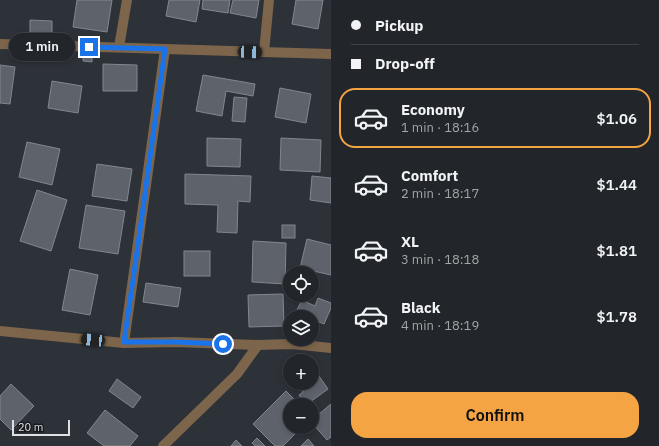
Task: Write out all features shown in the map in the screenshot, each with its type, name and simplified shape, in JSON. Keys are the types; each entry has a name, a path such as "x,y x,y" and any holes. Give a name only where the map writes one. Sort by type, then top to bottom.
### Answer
{"street":[{"path":"119,48 127,0"},
{"path":"264,52 269,0"},
{"path":"0,44 331,54"},
{"path":"124,342 165,49"},
{"path":"0,331 124,342 258,345 292,344 331,348"},
{"path":"163,446 238,374 258,345"}],"building":[{"path":"77,0 112,0 107,32 73,27"},
{"path":"169,0 200,0 196,22 166,16"},
{"path":"203,0 230,0 228,13 202,9"},
{"path":"233,0 259,0 256,18 230,13"},
{"path":"296,0 323,0 318,29 292,24"},
{"path":"30,20 52,21 52,35 30,35"},
{"path":"83,53 92,54 92,62 83,61"},
{"path":"103,64 137,65 137,91 103,91"},
{"path":"0,65 15,67 10,104 0,103"},
{"path":"203,75 255,84 253,96 226,91 222,116 196,111"},
{"path":"52,81 82,86 78,113 48,108"},
{"path":"280,88 311,94 306,123 275,117"},
{"path":"234,97 247,98 245,122 232,121"},
{"path":"207,138 241,139 240,167 207,166"},
{"path":"281,138 321,140 320,172 280,170"},
{"path":"27,142 60,149 52,185 19,177"},
{"path":"97,164 132,169 127,201 92,196"},
{"path":"185,174 251,176 250,202 238,201 237,233 217,232 218,205 185,204"},
{"path":"312,176 331,178 331,203 310,200"},
{"path":"37,190 67,200 51,251 20,241"},
{"path":"86,205 125,211 118,254 79,248"},
{"path":"282,225 295,225 295,238 282,238"},
{"path":"307,239 331,245 331,275 319,272 319,266 300,266"},
{"path":"253,241 286,243 285,266 283,266 283,284 252,282"},
{"path":"184,251 210,251 210,276 184,276"},
{"path":"70,269 98,275 90,315 62,310"},
{"path":"146,283 181,288 178,307 143,302"},
{"path":"283,294 283,326 249,327 248,295"},
{"path":"319,298 331,303 331,308 324,324 319,322 319,310 297,310 301,302 306,302 315,306 316,302 319,302"},
{"path":"319,376 328,389 316,398 301,398 299,395 303,392 301,390 319,390"},
{"path":"117,379 141,397 133,408 109,391"},
{"path":"11,384 34,406 11,430 0,419 0,396"},
{"path":"286,391 293,398 283,398 283,434 295,434 283,446 275,446 253,424"},
{"path":"331,404 331,437 327,440 319,431 319,414"},
{"path":"105,410 138,436 130,446 104,446 87,433"},
{"path":"257,438 265,446 255,446 252,443"},
{"path":"308,439 314,446 301,446"},
{"path":"236,440 242,446 231,446"}],"route":[{"path":"89,47 165,49 124,342 223,344"}]}
